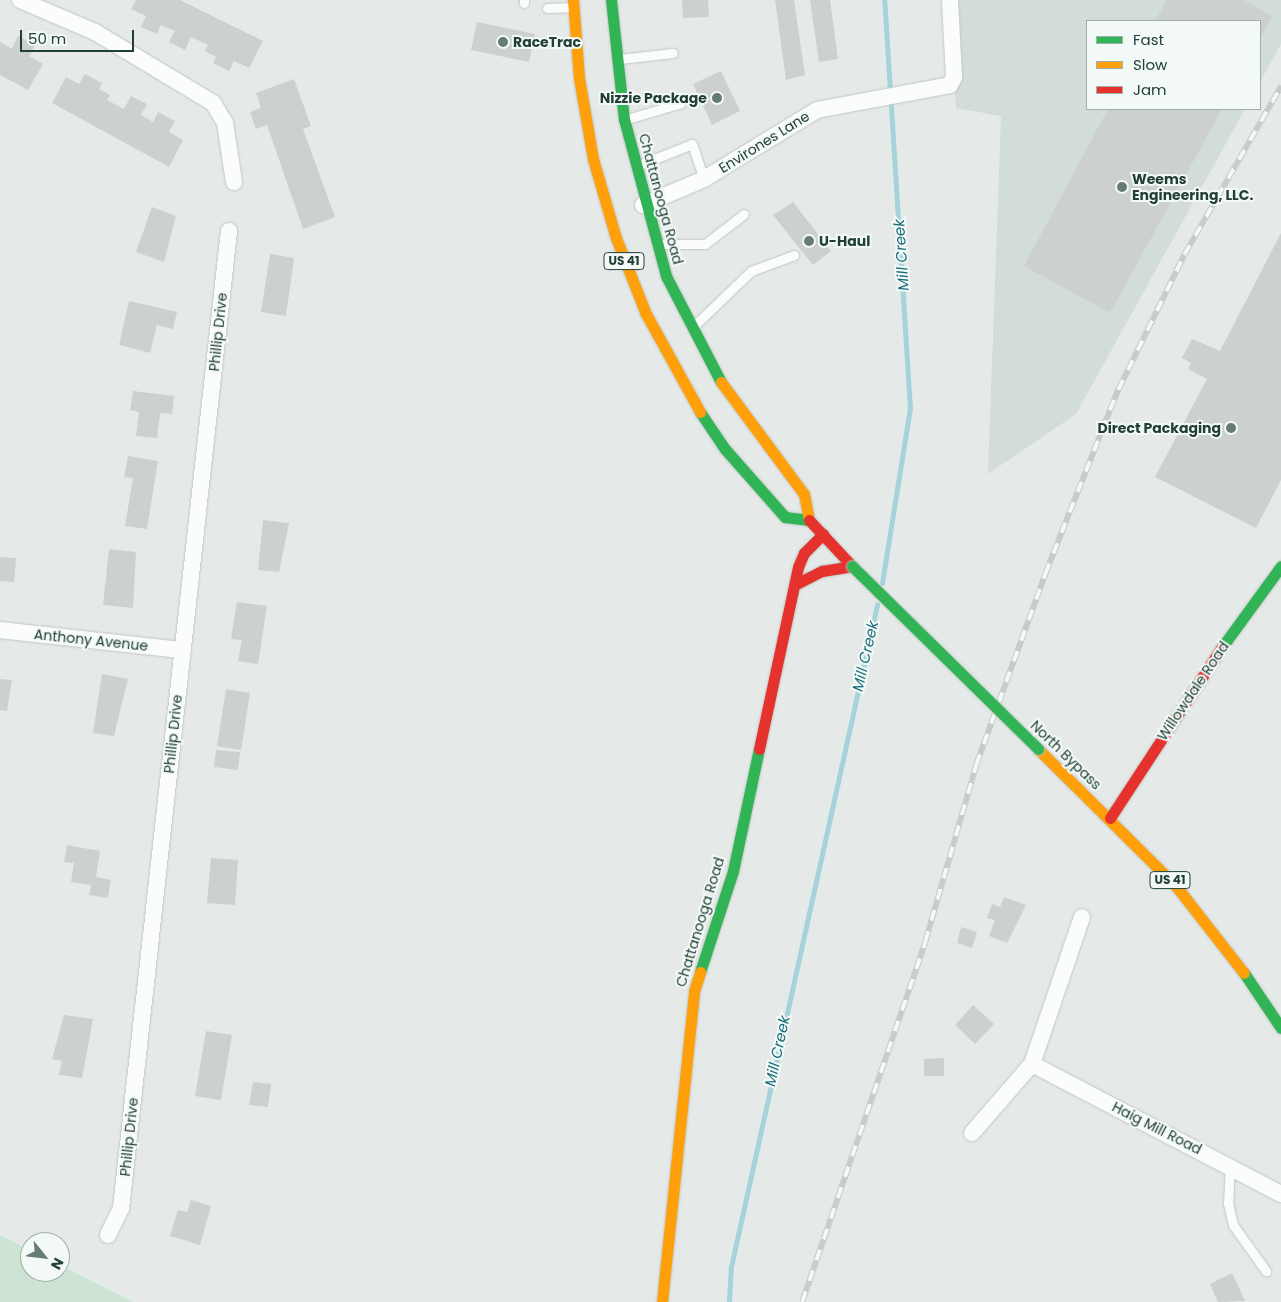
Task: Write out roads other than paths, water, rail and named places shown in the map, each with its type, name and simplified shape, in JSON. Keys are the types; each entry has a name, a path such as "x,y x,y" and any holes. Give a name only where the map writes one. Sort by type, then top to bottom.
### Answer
{"main road":[{"name":"Chattanooga Road","path":"611,0 615,60 624,120 654,243 691,330 743,418 804,494 809,520"},
{"name":"US 41","path":"573,4 579,78 593,159 619,247 646,314 683,387 725,448 785,517 809,520"},
{"name":"North Bypass","path":"809,520 852,566 1110,818 1219,939 1281,1028"},
{"name":"Chattanooga Road","path":"662,1302 694,991 733,871 744,804 804,553 823,534"},
{"path":"796,584 822,571 852,566"},
{"name":"Willowdale Road","path":"1110,818 1192,688 1281,566"}],"street":[{"path":"20,0 106,39 217,108 225,123 234,182"},
{"name":"Environes Lane","path":"644,205 704,180 817,110 950,85 954,77 950,0"},
{"name":"Phillip Drive","path":"108,1235 121,1208 229,231"},
{"name":"Anthony Avenue","path":"0,630 182,650"},
{"path":"972,1133 1032,1064 1082,917"},
{"name":"Haig Mill Road","path":"1032,1064 1281,1194"}],"lane":[{"path":"547,8 573,4"},
{"path":"615,60 673,53"},
{"path":"624,120 681,104"},
{"path":"634,167 692,144 704,180"},
{"path":"654,243 680,248 705,244 744,214"},
{"path":"691,330 751,271 794,256"},
{"path":"1230,1166 1228,1203 1233,1225 1266,1271"}],"waterway":[{"name":"Mill Creek","path":"882,583 910,409 884,0"},
{"name":"Mill Creek","path":"729,1302 731,1267 877,605"}],"railway":[{"path":"802,1302 925,942 976,765 1045,574 1118,390 1184,255 1281,86"}],"place":[{"name":"RaceTrac","path":"503,42"},
{"name":"Nizzie Package","path":"717,98"},
{"name":"Weems Engineering, LLC.","path":"1122,187"},
{"name":"U-Haul","path":"809,241"},
{"name":"Direct Packaging","path":"1231,428"}]}
